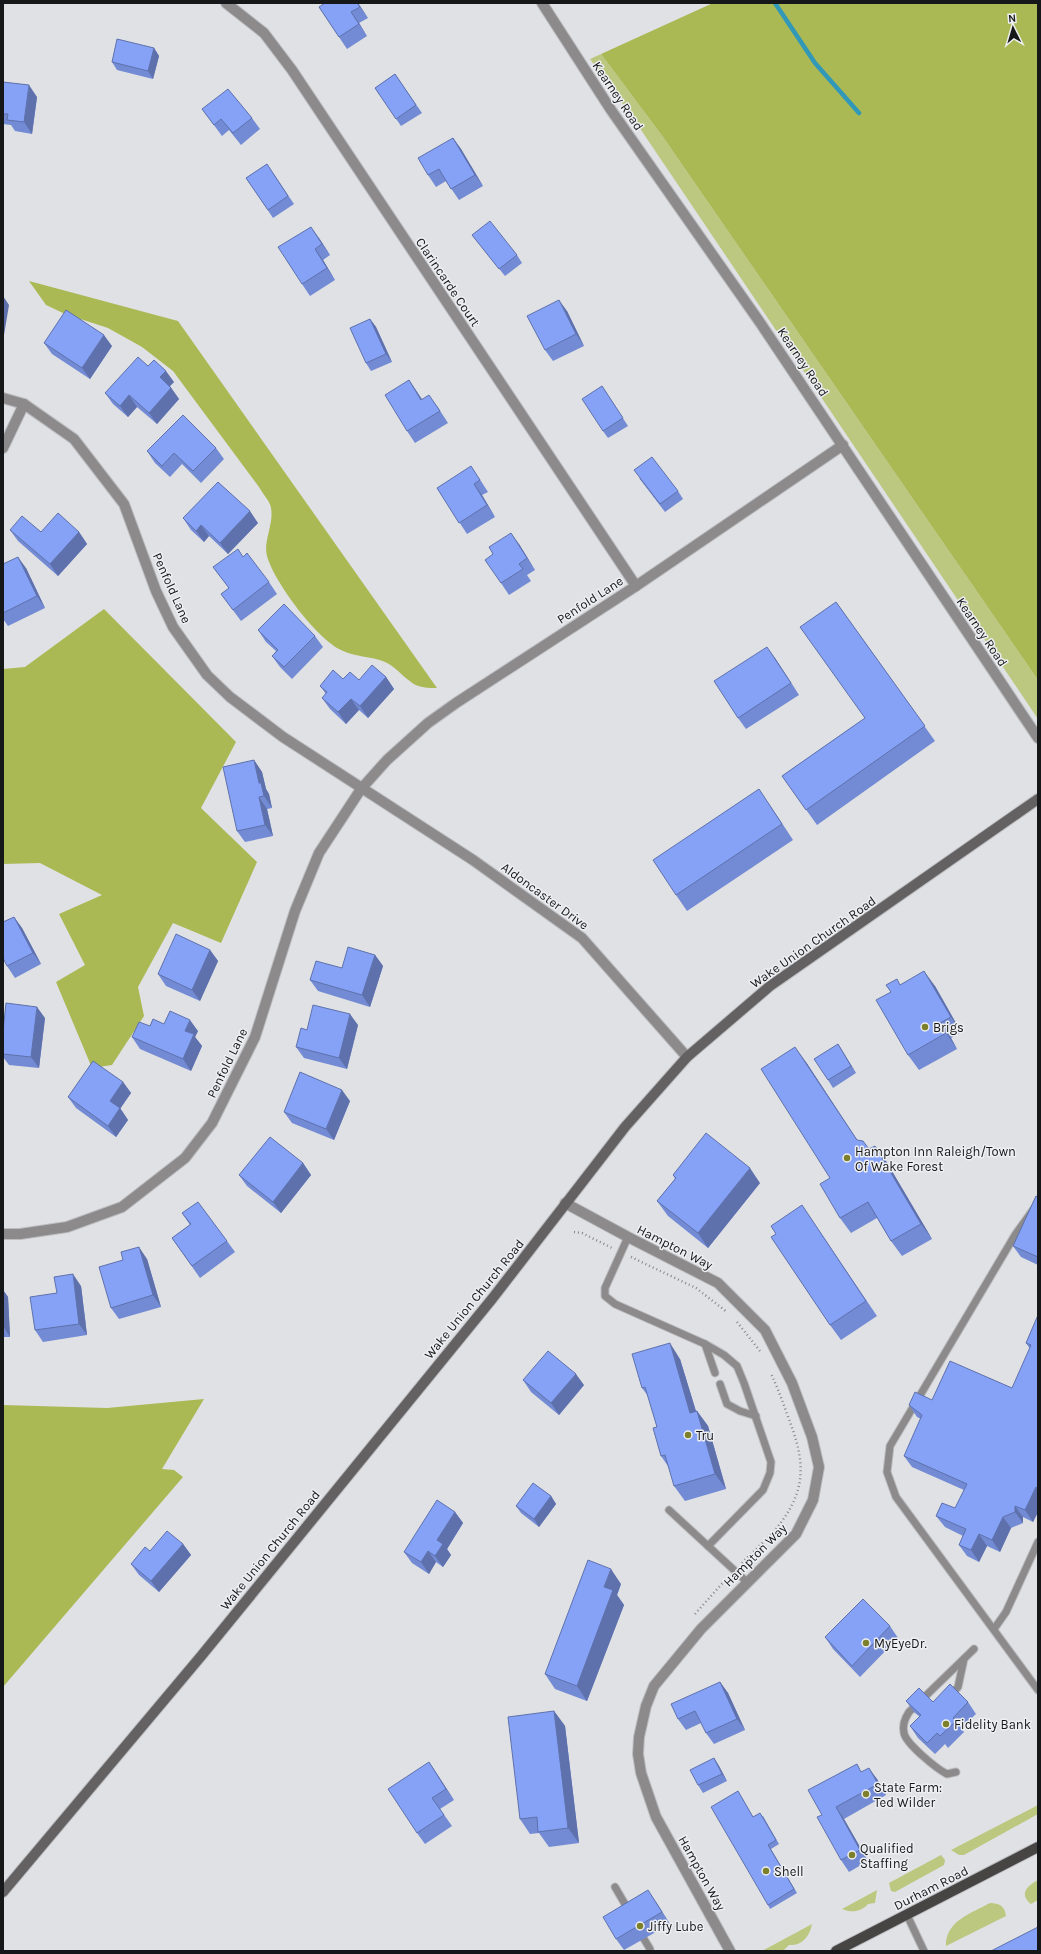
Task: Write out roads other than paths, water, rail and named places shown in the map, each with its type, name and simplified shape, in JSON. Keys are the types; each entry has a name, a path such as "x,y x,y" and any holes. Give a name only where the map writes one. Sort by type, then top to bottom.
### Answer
{"main road":[{"name":"Durham Road","path":"836,1951 1038,1847"}],"street":[{"name":"Clarincarde Court","path":"226,3 264,33 292,70 636,586"},
{"name":"Kearney Road","path":"542,3 611,110 843,444 947,604 1038,738"},
{"name":"Penfold Lane","path":"3,398 24,404 74,438 124,504 156,592 173,627 206,675 230,697 283,737 361,789"},
{"path":"3,448 24,404"},
{"name":"Penfold Lane","path":"3,1234 20,1234 67,1227 122,1207 185,1158 212,1123 255,1037 295,911 319,852 361,789 387,760 428,723 636,586 843,444"},
{"name":"Aldoncaster Drive","path":"361,789 473,860 582,938 687,1057"},
{"name":"Wake Union Church Road","path":"3,1892 207,1649 492,1299 625,1127 687,1057 770,986 1038,799"},
{"name":"Hampton Way","path":"565,1203 628,1238 718,1283 764,1330 792,1383 812,1437 819,1467 813,1500 796,1534 701,1629 654,1686 646,1706 639,1737 638,1754 644,1786 656,1817 730,1951"}],"lane":[{"path":"1038,1203 1015,1235 890,1446 887,1472 896,1498 1038,1690"},
{"path":"628,1238 605,1288 605,1296 615,1304 704,1344 724,1355 736,1366 756,1416 771,1462 768,1482 763,1490 708,1546"},
{"path":"704,1344 715,1373"},
{"path":"720,1384 727,1404 740,1411 756,1416"},
{"path":"669,1510 747,1582"},
{"path":"994,1630 1006,1612 1038,1542"},
{"path":"956,1772 947,1774 940,1770 910,1737 903,1732 905,1718 974,1649"},
{"path":"942,1704 958,1687 965,1657"},
{"path":"615,1887 632,1916"},
{"path":"907,1915 924,1951"},
{"path":"644,1939 650,1949"}],"waterway":[{"path":"775,3 815,63 859,113"}],"place":[{"name":"Brigs","path":"925,1027"},
{"name":"Hampton Inn Raleigh/Town Of Wake Forest","path":"847,1158"},
{"name":"Tru","path":"688,1435"},
{"name":"MyEyeDr.","path":"866,1643"},
{"name":"Fidelity Bank","path":"946,1724"},
{"name":"State Farm: Ted Wilder","path":"866,1794"},
{"name":"Qualified Staffing","path":"852,1855"},
{"name":"Shell","path":"766,1871"},
{"name":"Jiffy Lube","path":"640,1926"}]}
